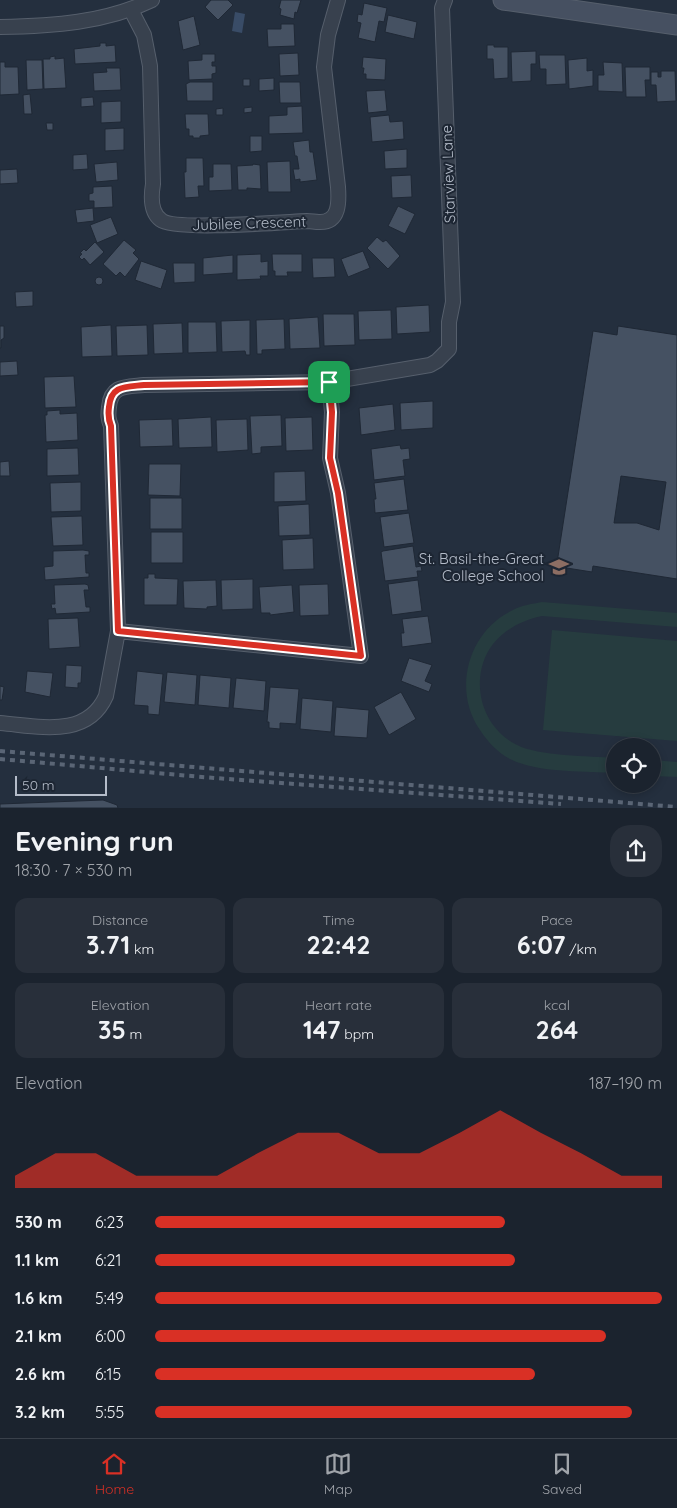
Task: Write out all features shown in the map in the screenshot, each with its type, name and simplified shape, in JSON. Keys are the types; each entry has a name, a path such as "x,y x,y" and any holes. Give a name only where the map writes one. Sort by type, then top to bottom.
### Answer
{"main road":[{"path":"503,0 677,25"}],"street":[{"path":"0,27 71,24 131,10 152,0"},
{"name":"Jubilee Crescent","path":"131,10 144,35 150,66 153,184 151,198 153,210 158,219 172,225 195,226 307,221 320,223 329,219 337,212 339,205 324,67 328,35 338,0"},
{"name":"Starview Lane","path":"329,382 430,365 449,349 449,322 453,302 442,8 446,0"},
{"path":"0,724 67,727 93,716 106,696 118,631 111,426 107,417 110,396 115,390 144,385 329,382 332,412 330,458 338,493 361,656 118,631"}],"green space":[{"path":"542,602 677,613 677,627 542,616 528,620 509,630 493,644 485,657 481,671 480,686 482,700 494,726 504,737 526,749 564,755 606,757 606,772 547,769 521,764 510,759 493,746 480,730 472,714 467,697 466,680 469,663 475,647 485,632 498,620 516,608"},
{"path":"552,630 677,641 677,741 661,740 661,738 543,730"},
{"path":"661,761 677,762 677,777 661,776"}],"water":[{"path":"235,12 245,14 242,33 232,31"}],"building":[{"path":"211,0 228,0 233,5 218,20 205,7"},
{"path":"281,0 301,0 294,19 280,15"},
{"path":"364,3 387,8 384,22 379,21 375,42 358,38 361,23 357,22 358,14 362,15"},
{"path":"388,15 417,22 414,39 385,32"},
{"path":"194,16 200,45 183,50 178,21"},
{"path":"281,24 294,24 295,46 268,47 267,29 281,29"},
{"path":"100,43 106,43 106,46 115,45 116,62 75,64 74,49 100,46"},
{"path":"487,45 508,47 508,78 494,79 493,59 487,59"},
{"path":"536,51 536,64 531,64 531,81 512,82 511,52"},
{"path":"298,53 299,75 280,76 279,54"},
{"path":"202,54 215,54 215,62 212,62 212,66 216,66 216,73 212,74 212,79 189,80 188,61 202,60"},
{"path":"539,55 565,55 566,84 546,85 546,69 540,69"},
{"path":"55,56 55,59 64,58 66,88 44,89 43,59 50,59 50,57"},
{"path":"363,57 386,59 385,80 366,79 366,74 363,74 364,68 362,68"},
{"path":"587,58 587,71 593,70 593,86 569,89 568,60"},
{"path":"26,60 42,60 43,89 27,90"},
{"path":"0,62 5,62 5,67 18,67 19,94 0,95"},
{"path":"603,62 622,63 623,92 598,91 598,75 604,75"},
{"path":"625,67 650,67 650,80 645,80 646,97 626,97"},
{"path":"106,68 120,68 121,90 94,91 93,73 107,72"},
{"path":"661,71 675,71 676,101 657,102 656,85 651,85 651,72 658,72 658,77 661,77"},
{"path":"274,78 274,90 259,91 259,79"},
{"path":"243,79 250,79 250,86 243,86"},
{"path":"190,82 213,82 213,101 187,101 186,84"},
{"path":"279,82 300,82 301,103 280,103"},
{"path":"385,90 387,111 368,113 366,91"},
{"path":"30,94 32,114 24,114 23,95"},
{"path":"93,97 94,106 81,107 81,98"},
{"path":"121,101 121,122 101,123 101,102"},
{"path":"302,106 303,133 269,134 269,116 287,115 287,107"},
{"path":"252,107 252,112 244,113 244,108"},
{"path":"223,108 223,115 216,115 216,109"},
{"path":"185,114 208,114 209,135 200,136 200,138 189,136 189,129 186,129"},
{"path":"389,115 390,122 403,121 404,139 372,142 370,117"},
{"path":"46,123 53,123 53,130 47,130"},
{"path":"124,128 124,150 105,151 105,129"},
{"path":"250,136 262,136 262,151 250,152"},
{"path":"309,140 310,152 313,152 317,180 300,182 300,179 295,180 293,169 299,169 293,142"},
{"path":"407,149 407,168 385,169 384,151"},
{"path":"87,154 88,169 73,170 73,155"},
{"path":"186,158 203,158 204,186 198,186 199,197 185,198 184,172 186,172"},
{"path":"290,161 291,192 268,192 267,162"},
{"path":"117,162 118,180 96,182 94,164"},
{"path":"213,164 231,164 232,190 209,191 209,177 213,177"},
{"path":"260,165 261,189 247,188 247,190 238,190 237,166"},
{"path":"17,169 18,183 0,184 0,170"},
{"path":"411,175 412,197 392,198 391,176"},
{"path":"112,186 113,207 94,208 94,201 89,201 89,194 93,193 93,187"},
{"path":"398,206 415,214 405,234 388,226"},
{"path":"93,208 94,221 77,223 75,210"},
{"path":"111,217 118,234 97,243 90,225"},
{"path":"377,237 383,242 386,240 400,256 388,269 367,248"},
{"path":"124,240 136,250 133,253 139,259 125,277 120,272 116,276 103,264"},
{"path":"95,242 104,252 90,265 84,258 82,260 79,257 84,249 86,251"},
{"path":"363,251 370,268 348,277 341,259"},
{"path":"261,254 261,262 268,261 268,276 260,276 261,279 237,280 237,255"},
{"path":"272,254 302,254 302,272 287,272 288,276 275,276"},
{"path":"233,255 233,273 203,275 203,258"},
{"path":"312,258 334,258 335,277 313,278"},
{"path":"141,261 167,270 161,289 135,280"},
{"path":"173,263 195,263 195,282 174,283"},
{"path":"99,277 103,281 99,285 95,281"},
{"path":"33,291 33,306 16,307 15,292"},
{"path":"429,305 430,332 397,334 396,307"},
{"path":"391,310 392,339 359,340 358,311"},
{"path":"323,314 354,314 355,345 324,346"},
{"path":"318,317 320,348 290,349 289,319"},
{"path":"284,319 285,349 262,350 262,354 257,354 256,320"},
{"path":"250,320 250,355 246,355 245,351 222,352 221,321"},
{"path":"188,322 216,322 217,352 188,353"},
{"path":"182,323 183,353 154,354 153,324"},
{"path":"111,325 112,356 82,357 81,327"},
{"path":"147,325 148,355 117,356 116,326"},
{"path":"0,326 4,326 4,338 1,340 1,348 0,348"},
{"path":"618,326 677,335 677,579 593,566 592,572 554,566 555,562 557,563 593,331 617,335","holes":["621,476 666,482 659,530 637,523 614,523"]},
{"path":"17,361 18,375 0,376 0,362"},
{"path":"74,376 76,407 45,408 44,377"},
{"path":"433,401 433,428 401,430 400,403"},
{"path":"393,404 395,430 361,435 359,408"},
{"path":"60,410 60,414 77,413 78,440 46,442 45,415 47,415 47,411"},
{"path":"281,415 282,446 261,447 261,453 252,454 250,416"},
{"path":"211,417 212,447 179,448 178,419"},
{"path":"312,417 313,450 286,451 285,418"},
{"path":"172,419 173,446 140,447 139,420"},
{"path":"247,419 248,450 217,452 216,420"},
{"path":"400,445 401,449 409,448 410,459 403,460 405,476 374,480 371,449"},
{"path":"78,448 79,475 47,476 47,449"},
{"path":"9,461 10,476 0,476 0,462"},
{"path":"149,464 181,464 180,496 148,495"},
{"path":"305,471 306,501 274,502 274,472"},
{"path":"404,479 408,510 375,513 374,483"},
{"path":"81,482 81,511 51,512 50,483"},
{"path":"150,498 182,498 182,529 150,529"},
{"path":"309,504 310,535 279,536 278,506"},
{"path":"409,513 414,543 384,547 380,517"},
{"path":"82,516 83,545 53,546 51,517"},
{"path":"151,532 183,532 183,563 151,563"},
{"path":"313,538 314,569 283,570 282,540"},
{"path":"413,546 416,567 421,566 422,571 417,571 418,577 385,581 381,552"},
{"path":"53,551 89,551 89,555 85,555 86,573 89,573 89,577 45,580 44,567 53,566"},
{"path":"148,574 155,574 155,578 178,579 177,605 144,605 144,578 148,578"},
{"path":"253,579 253,609 222,610 221,580"},
{"path":"216,580 217,606 207,607 207,609 184,608 183,581"},
{"path":"418,580 422,611 392,615 388,584"},
{"path":"328,584 329,615 300,616 299,585"},
{"path":"54,585 88,585 89,590 84,590 86,607 90,607 90,612 56,614 55,608 52,609 51,604 55,604"},
{"path":"292,585 294,612 270,615 270,613 261,613 259,587"},
{"path":"428,616 432,643 402,647 401,633 404,633 402,619"},
{"path":"78,618 80,647 49,649 48,619"},
{"path":"409,658 432,665 425,681 432,684 429,692 401,681"},
{"path":"66,665 82,666 81,683 78,683 78,688 65,687"},
{"path":"27,671 53,673 50,697 25,692"},
{"path":"137,671 163,674 159,715 148,714 148,706 134,705"},
{"path":"167,672 197,675 195,705 164,702"},
{"path":"200,675 231,678 229,708 198,705"},
{"path":"236,678 266,681 264,711 233,708"},
{"path":"0,686 4,687 2,700 0,700"},
{"path":"270,687 299,689 296,724 280,723 280,729 269,728 269,722 267,722"},
{"path":"401,692 416,719 389,735 374,707"},
{"path":"302,698 333,701 331,732 300,729"},
{"path":"336,707 369,710 367,738 334,736"},
{"path":"103,800 117,805 118,808 0,808 0,804"}],"railway":[{"path":"0,751 677,807"},
{"path":"0,759 202,777 561,804"}],"place":[{"name":"St. Basil-the-Great College School","path":"559,567"}],"route":[{"path":"329,382 332,412 330,458 338,493 361,656 118,631 111,426 107,417 110,396 115,390 144,385 329,382"}]}
